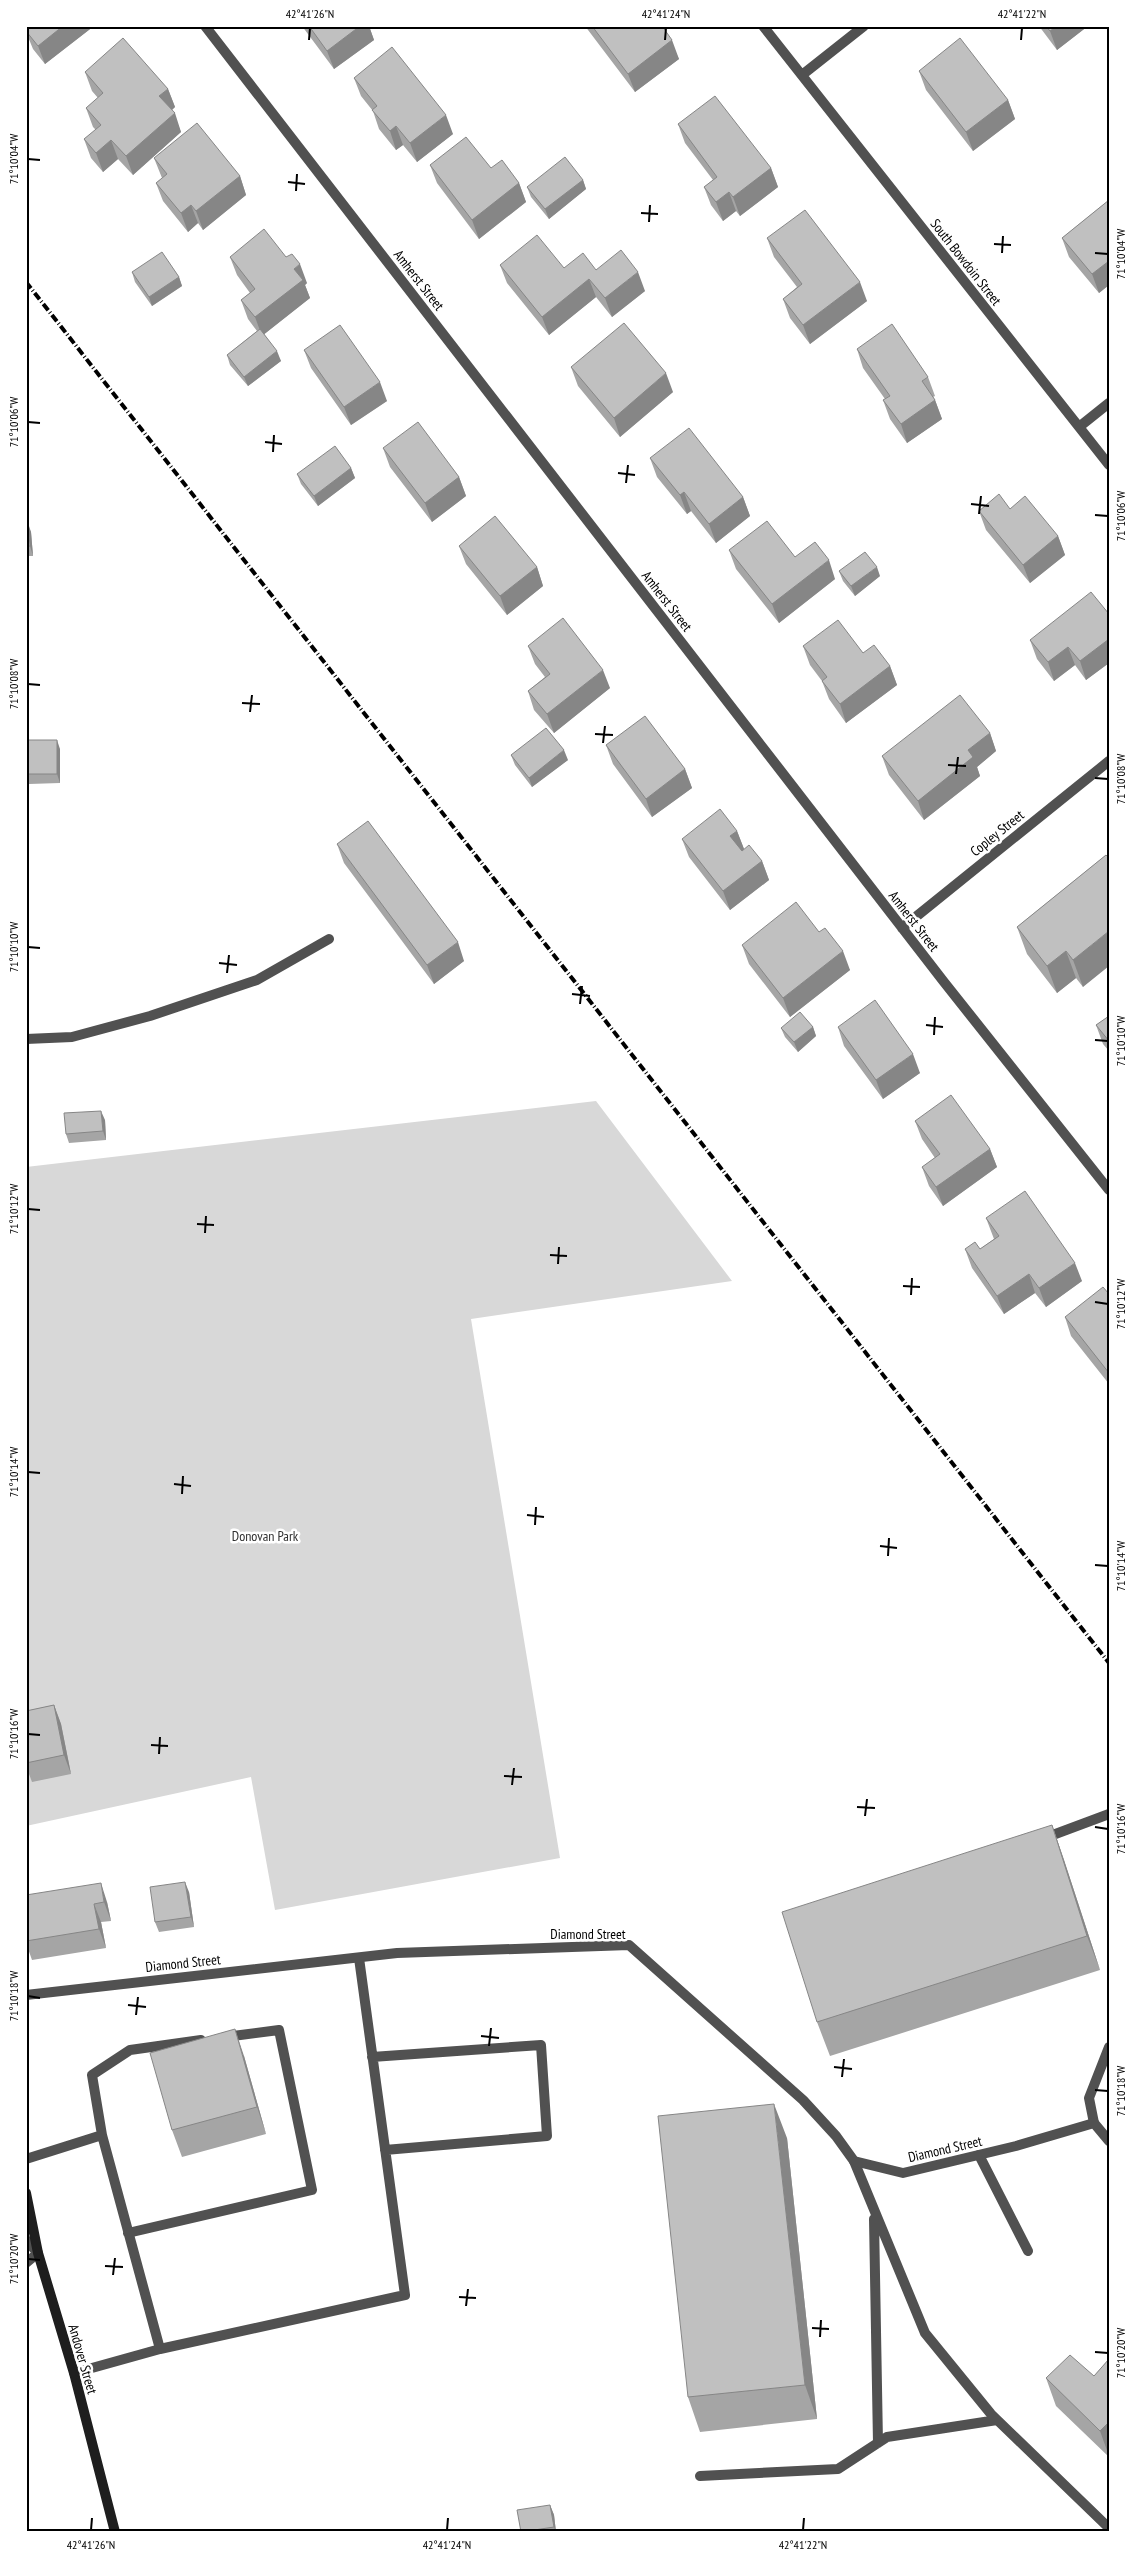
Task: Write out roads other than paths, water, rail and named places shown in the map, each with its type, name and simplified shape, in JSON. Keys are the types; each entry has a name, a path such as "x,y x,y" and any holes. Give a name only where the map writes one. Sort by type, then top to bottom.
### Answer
{"main road":[{"name":"Andover Street","path":"26,2193 38,2253 74,2372 115,2532"}],"street":[{"name":"Amherst Street","path":"205,26 902,928 1109,1190"},
{"name":"South Bowdoin Street","path":"763,26 1109,466"},
{"path":"802,75 864,26"},
{"path":"1078,427 1109,403"},
{"name":"Copley Street","path":"902,928 1109,761"},
{"path":"26,1039 72,1037 150,1016 257,980 329,939"},
{"path":"1030,1843 1109,1814"},
{"name":"Diamond Street","path":"26,1995 397,1953 629,1945 803,2100 836,2136 854,2161 903,2173 979,2155 1094,2122"},
{"path":"74,2372 160,2349 405,2295 359,1958"},
{"path":"128,2233 312,2190 279,2030 130,2050 92,2075 102,2135 128,2233 160,2349"},
{"path":"372,2057 540,2045 547,2136 385,2150"},
{"path":"1109,2047 1089,2098 1094,2122 1109,2141"},
{"path":"26,2159 102,2135"},
{"path":"979,2155 1028,2251"},
{"path":"854,2161 925,2333 997,2420 1109,2528"},
{"path":"874,2212 878,2443"},
{"path":"26,2240 38,2253 26,2263"},
{"path":"700,2476 838,2469 887,2437 997,2420"}],"railway":[{"path":"26,282 1109,1663"}],"park label":[{"name":"Donovan Park","path":"265,1536"}]}
